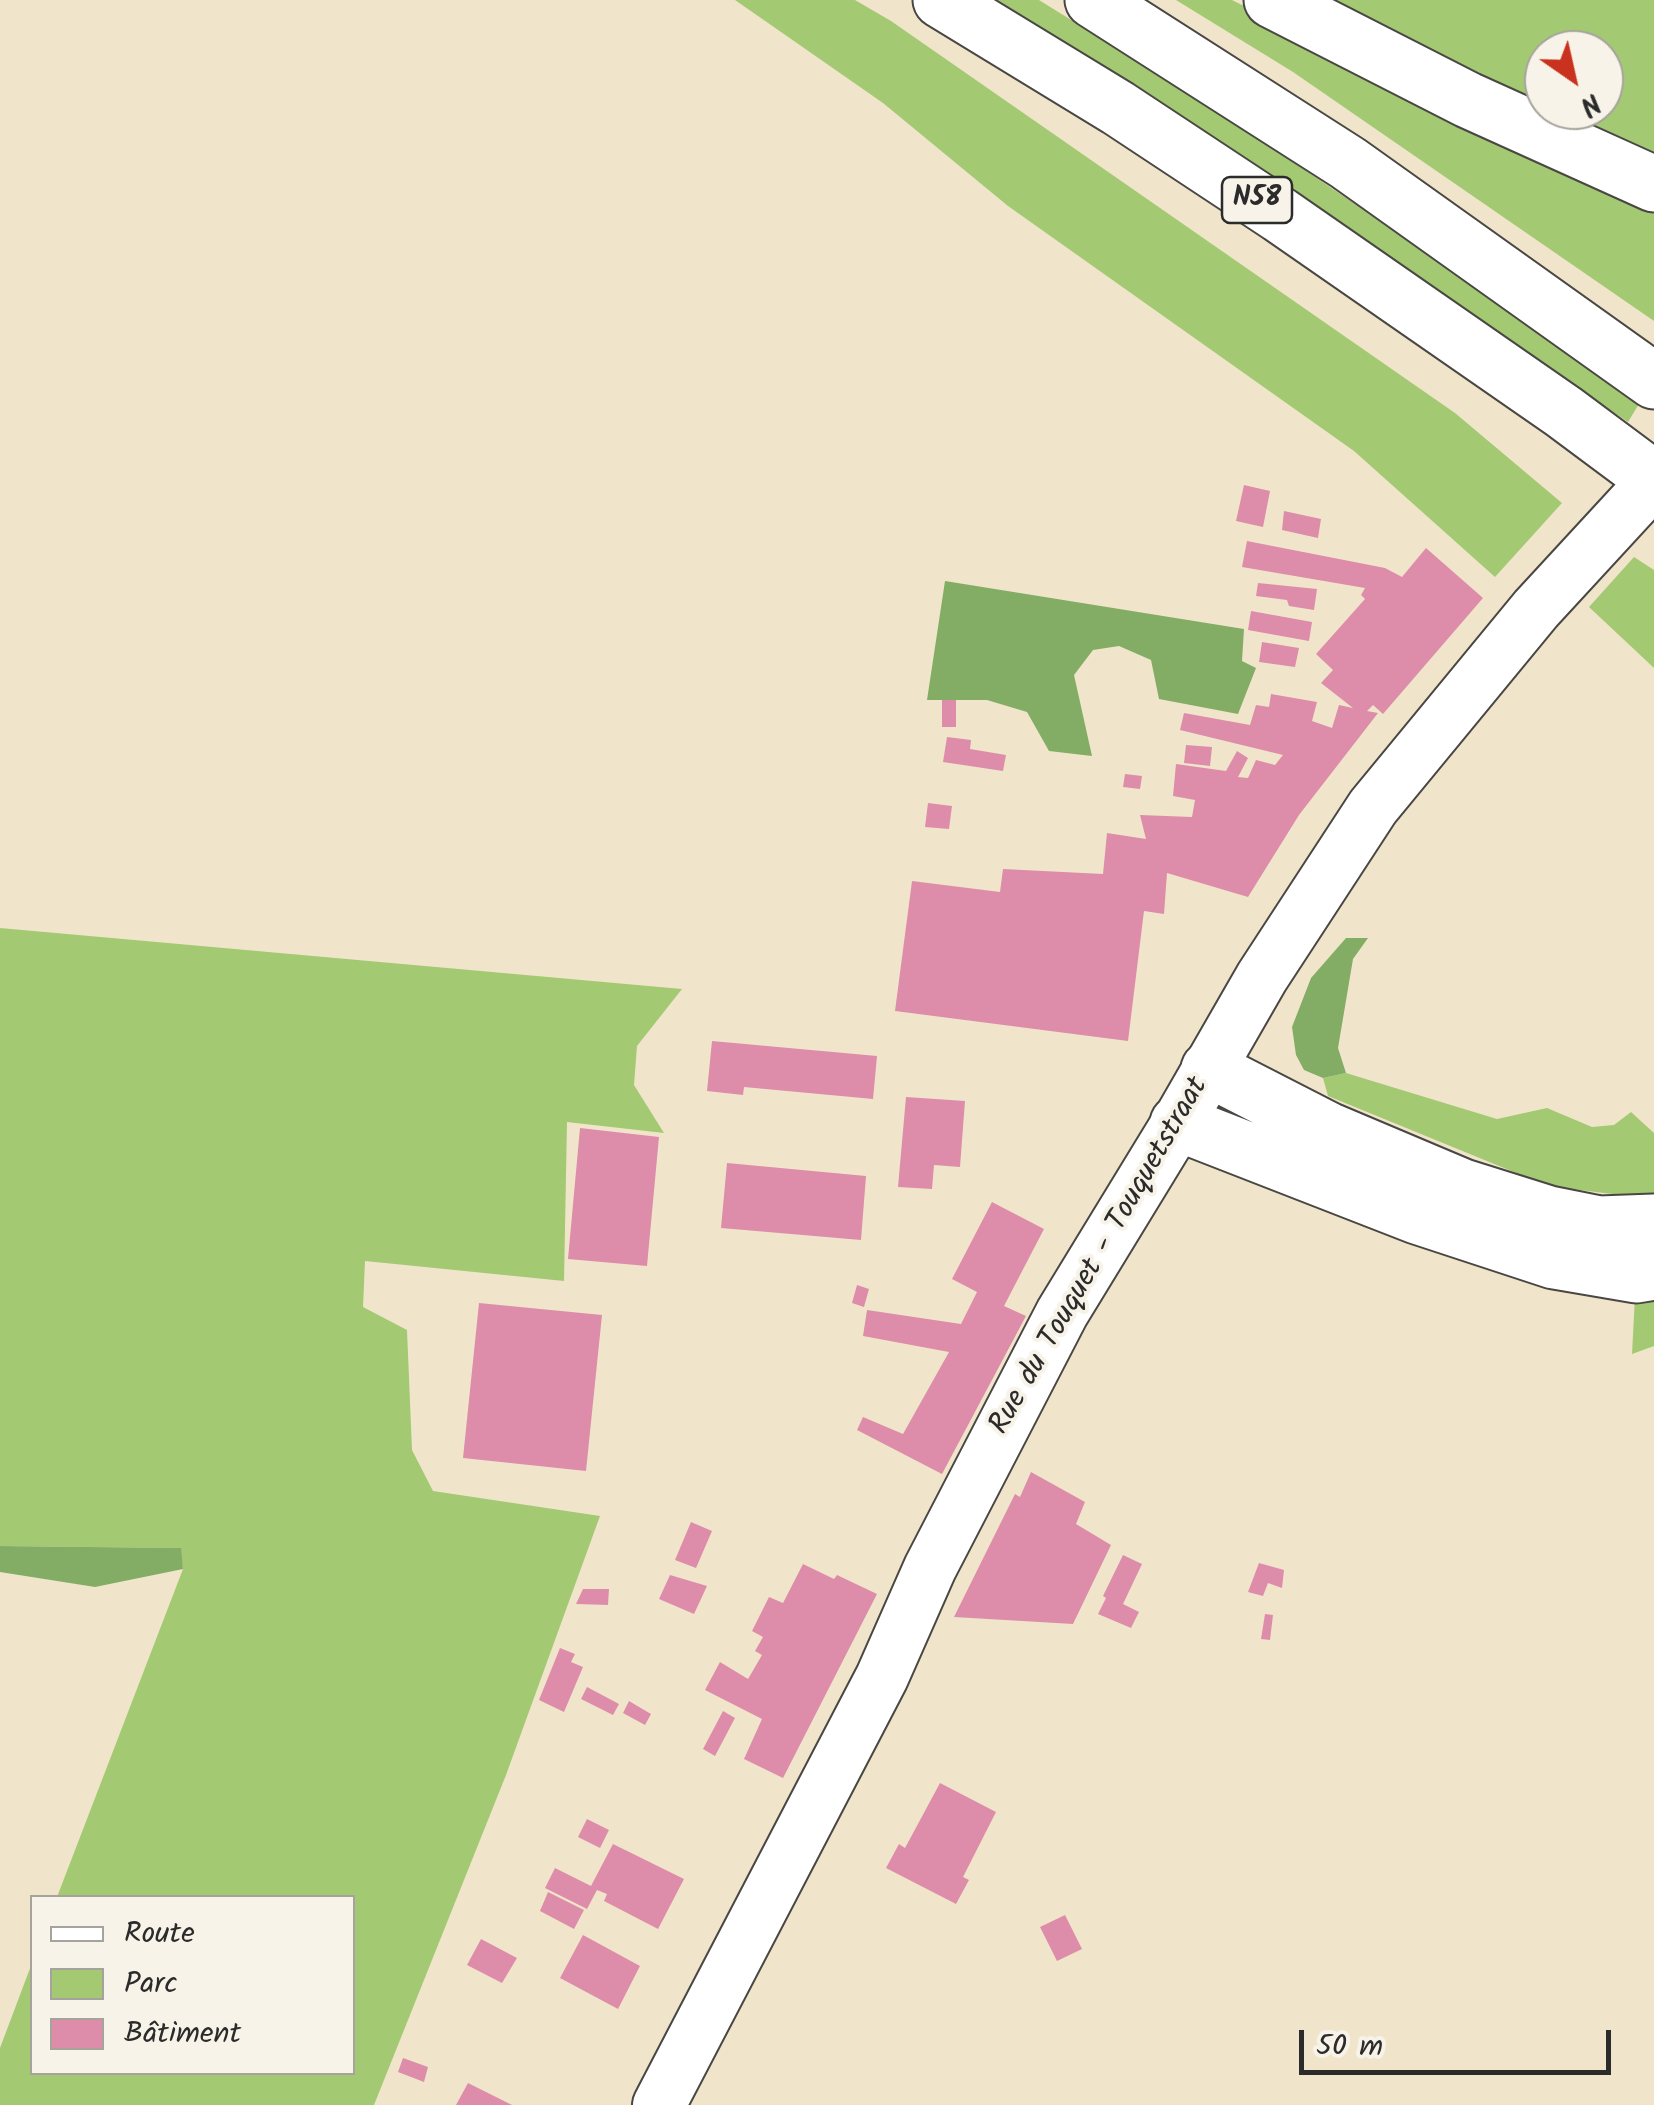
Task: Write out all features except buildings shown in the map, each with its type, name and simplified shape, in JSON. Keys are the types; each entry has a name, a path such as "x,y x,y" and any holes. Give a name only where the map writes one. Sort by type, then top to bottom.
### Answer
{"highway":[{"name":"N58","path":"941,0 1215,172 1564,412 1654,480"},
{"name":"N58","path":"1093,0 1348,162 1634,365"},
{"path":"1272,0 1468,100 1654,184"},
{"path":"1209,1069 1328,1130 1463,1186 1548,1214 1599,1224 1654,1222"},
{"path":"1178,1123 1417,1216 1554,1260 1636,1274 1654,1272"}],"main road":[{"name":"Rue du Touquet - Touquetstraat","path":"659,2105 882,1677 930,1568 1062,1313 1262,976 1373,807 1536,609 1654,480"}],"green space":[{"path":"735,0 855,0 891,21 1455,413 1562,503 1495,577 1354,451 1008,206 883,103"},
{"path":"988,0 1039,0 1221,113 1642,399 1628,422 1201,129"},
{"path":"1176,0 1232,0 1654,214 1654,321 1293,72"},
{"path":"1334,0 1654,0 1654,156 1596,130 1624,130 1624,30 1524,30 1524,97"},
{"path":"1634,557 1654,570 1654,668 1589,607"},
{"path":"945,581 1244,629 1242,661 1256,668 1238,714 1159,699 1151,660 1119,646 1093,650 1074,675 1092,756 1049,751 1027,712 987,700 927,700"},
{"path":"0,928 682,989 637,1046 634,1085 664,1133 567,1122 564,1281 365,1261 363,1307 407,1330 412,1450 433,1491 600,1516 506,1775 374,2105 0,2105 0,2048 30,1968 30,2075 355,2075 355,1895 58,1895 183,1569 180,1548 0,1546"},
{"path":"1346,938 1368,938 1353,959 1338,1048 1346,1073 1323,1078 1304,1070 1296,1055 1292,1027 1311,978"},
{"path":"1346,1073 1497,1119 1547,1108 1592,1127 1614,1125 1631,1112 1654,1133 1654,1193 1628,1196 1548,1186 1328,1096 1323,1078"},
{"path":"1654,1295 1654,1346 1632,1354 1635,1296"},
{"path":"0,1546 181,1548 183,1569 95,1587 0,1572"}]}
